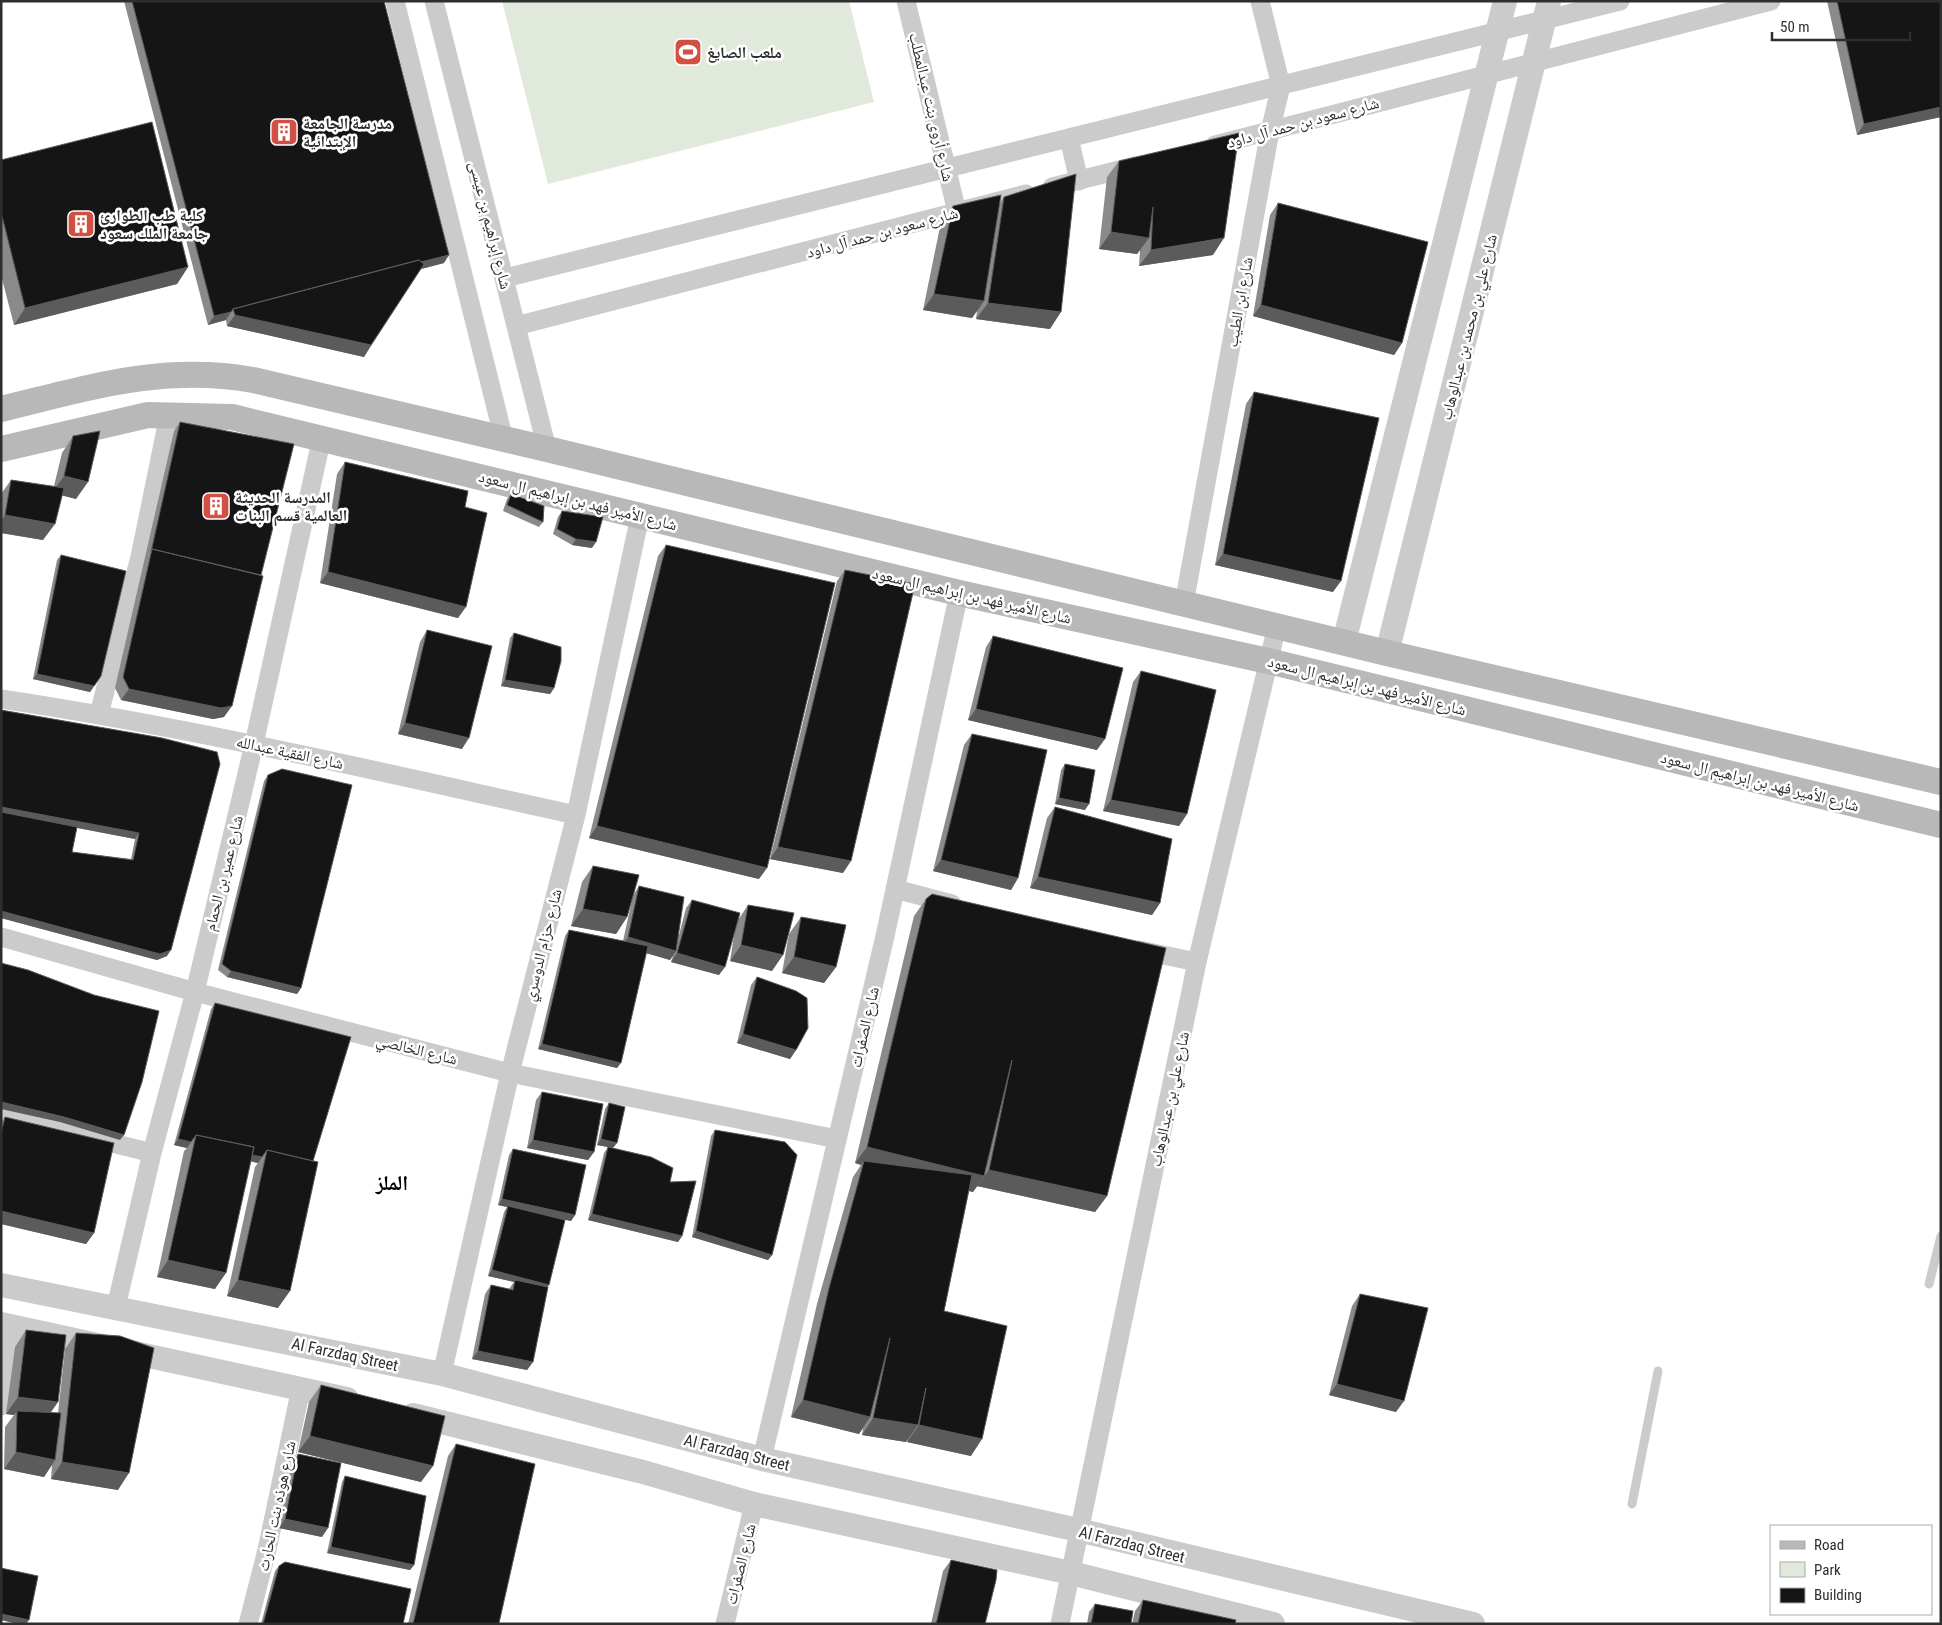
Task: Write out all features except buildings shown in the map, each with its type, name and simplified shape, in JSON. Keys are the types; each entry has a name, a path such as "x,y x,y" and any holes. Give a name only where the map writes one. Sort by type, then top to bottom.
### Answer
{"main road":[{"path":"1,409 138,377 160,374 207,374 253,380 547,449 1387,653 1941,782"},
{"name":"شارع الأمير فهد بن إبراهيم ال سعود","path":"1,449 148,415 232,417 322,437 959,594 1268,661 1941,825"}],"street":[{"path":"395,1 504,440"},
{"name":"شارع إبراهيم بن عيسى","path":"434,1 547,449"},
{"name":"شارع أروى بنت عبدالمطلب","path":"906,1 957,212"},
{"name":"شارع ابن الطيب","path":"1184,604 1270,131 1281,86 1260,1"},
{"path":"1344,642 1505,1"},
{"path":"504,278 1498,32 1547,11 1620,1"},
{"name":"شارع سعود بن حمد آل داود","path":"1194,151 1771,1"},
{"name":"شارع علي بن محمد بن عبدالوهاب","path":"1387,653 1547,11"},
{"path":"1068,138 1079,181"},
{"name":"شارع سعود بن حمد آل داود","path":"516,326 1156,161"},
{"path":"99,714 140,557 169,415"},
{"name":"شارع عمير بن الحمام","path":"116,1307 152,1153 195,992 254,744 322,437"},
{"name":"شارع حزام الدوسري","path":"442,1374 510,1073 576,815 640,516"},
{"name":"شارع الصفرات","path":"762,1459 896,889 959,594"},
{"name":"شارع علي بن عبدالوهاب","path":"1071,1573 1078,1530 1197,962 1277,626"},
{"name":"شارع الفقية عبدالله","path":"1,699 99,714 254,744 576,815"},
{"path":"896,889 968,908"},
{"name":"شارع الخالصي","path":"1,937 195,992 510,1073 838,1139"},
{"path":"1119,946 1197,962"},
{"path":"1,1116 152,1153"},
{"name":"Al Farzdaq Street","path":"1,1285 442,1374 762,1459 1078,1530 1473,1624"},
{"path":"1,1406 8,1326 378,1406 531,1443 754,1504 1071,1573 1248,1620 1273,1624"},
{"name":"شارع هوذه بنت الحارث","path":"248,1624 267,1550 301,1388"},
{"name":"شارع الصفرات","path":"725,1624 754,1504"},
{"path":"1060,1624 1071,1573"}],"lane":[{"path":"1929,1284 1941,1236"},
{"path":"1632,1504 1658,1371"}],"green space":[{"name":"ملعب الصايغ","path":"502,1 849,1 874,102 548,184"}],"place":[{"name":"ملعب الصايغ","path":"688,52"},
{"name":"مدرسة الجامعة الإبتدائية","path":"284,132"},
{"name":"كلية طب الطوارئ جامعة الملك سعود","path":"81,224"},
{"name":"المدرسة الحديثة العالمية قسم البنات","path":"216,506"}],"district":[{"name":"الملز","path":"392,1183"}]}
